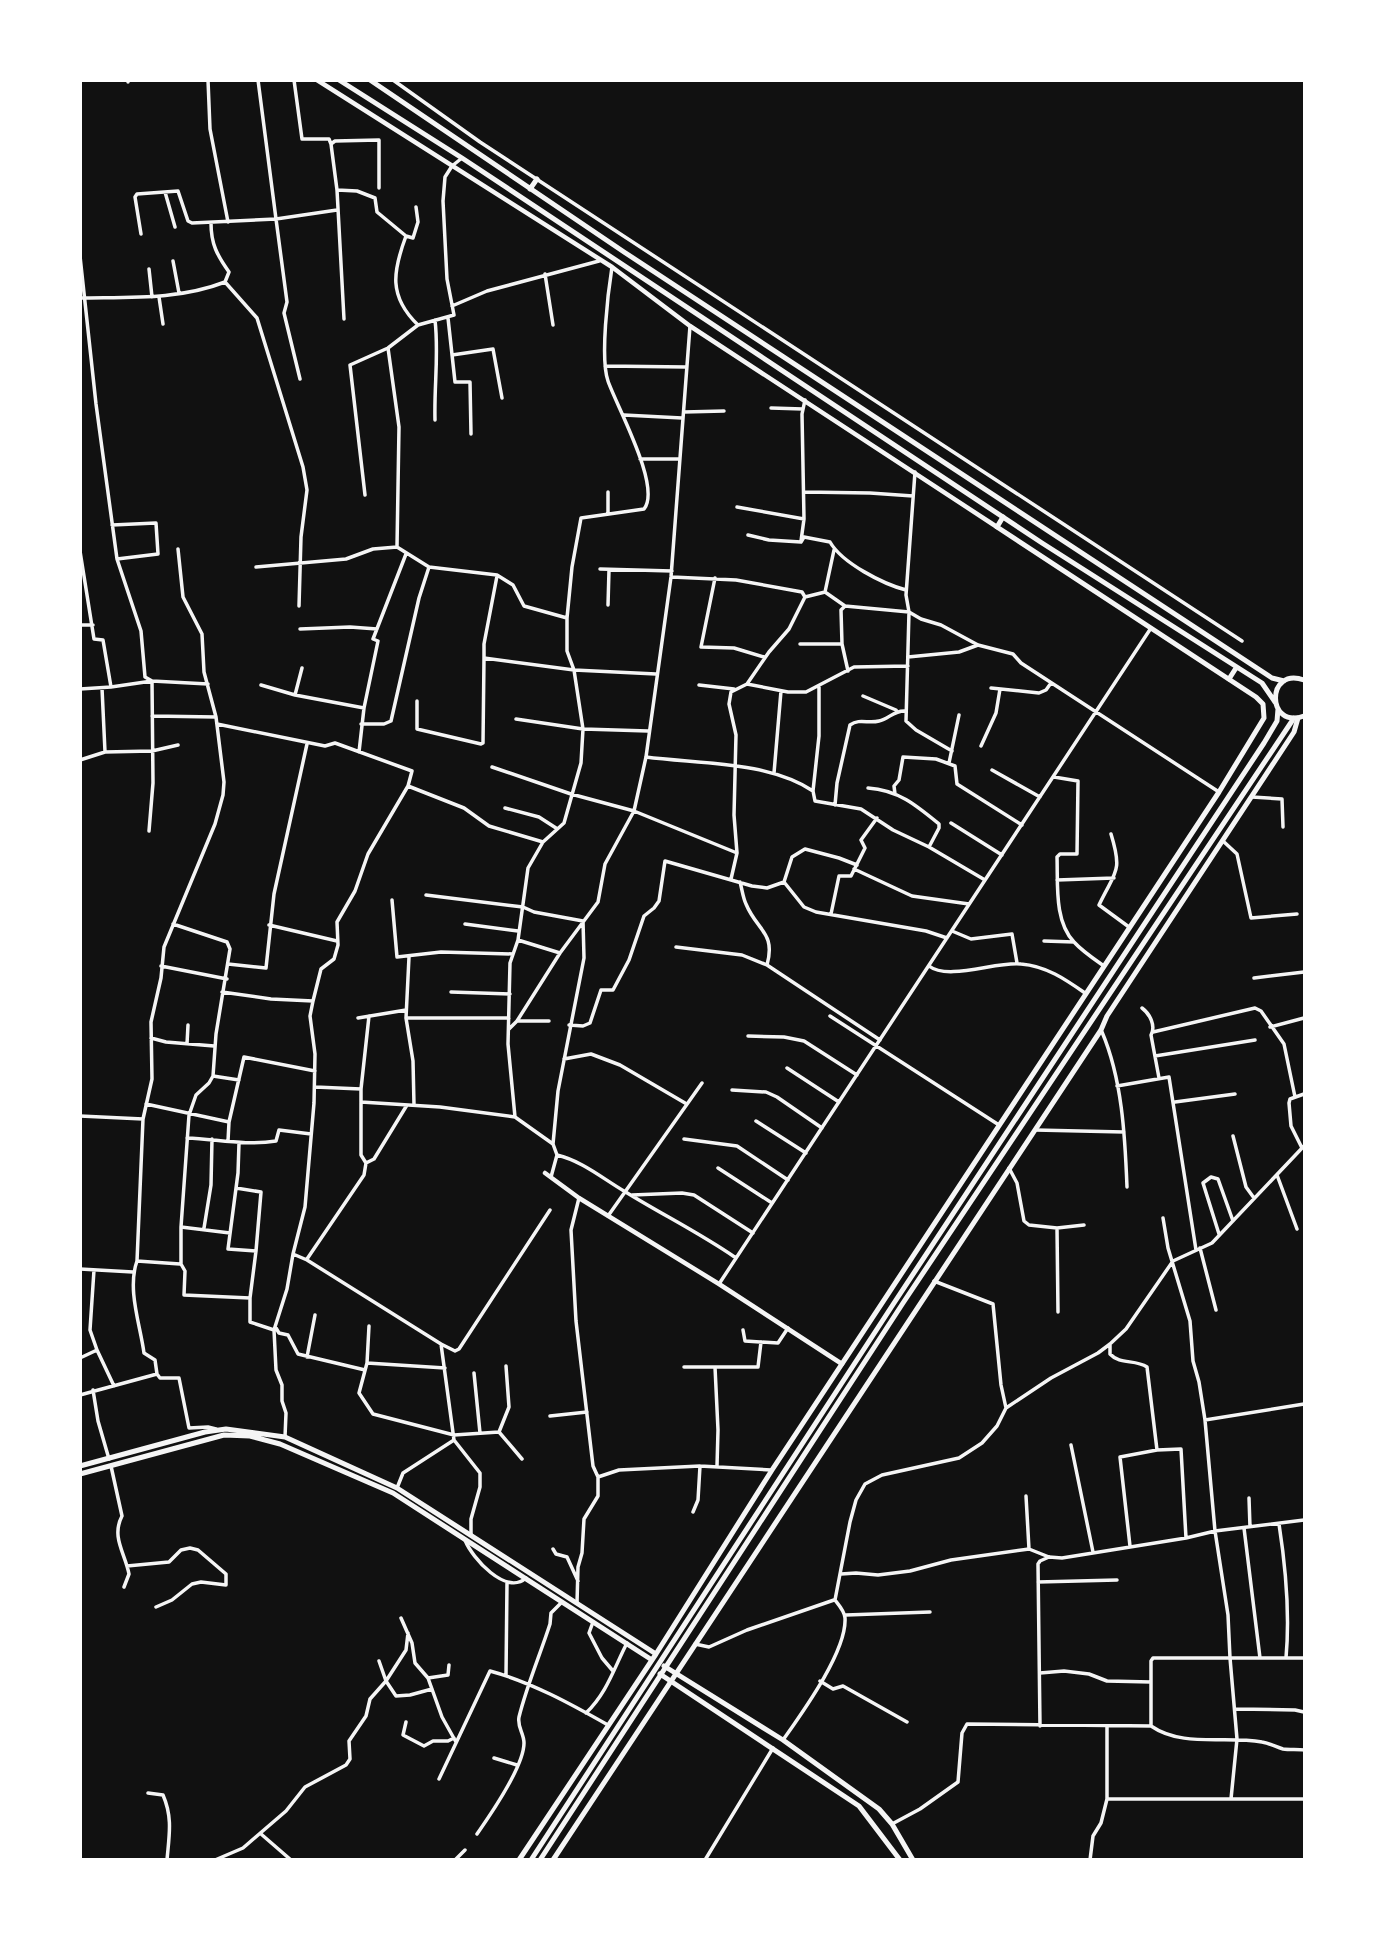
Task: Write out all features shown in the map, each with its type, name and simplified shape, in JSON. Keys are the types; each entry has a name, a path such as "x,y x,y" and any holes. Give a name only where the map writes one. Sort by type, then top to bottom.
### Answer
{"main road":[{"path":"339,80 462,158 1003,517 1262,683 1282,714 1300,717"},
{"path":"370,80 624,252 1272,678 1284,681"},
{"path":"530,189 537,179"},
{"path":"618,263 624,252"},
{"path":"519,1860 1259,728 1265,711 1263,704 1256,697 997,527 1003,517"},
{"path":"1229,679 1236,668"},
{"path":"1275,702 1276,690 1284,681 1304,678"},
{"path":"531,1860 894,1303 1264,743 1277,721 1278,709"},
{"path":"554,1860 1033,1129 1101,1030 1294,732 1300,717"},
{"path":"540,1860 903,1303 1300,717"},
{"path":"80,1474 218,1430 255,1431 285,1437 397,1488 656,1654"},
{"path":"80,1466 110,1463 224,1435 250,1436 280,1444 393,1493 652,1660"},
{"path":"660,1663 783,1740 878,1809 892,1825 913,1860"},
{"path":"655,1670 859,1806 900,1860"},
{"path":"828,1784 833,1776"}],"street":[{"path":"208,80 211,128 228,222"},
{"path":"258,80 288,302 284,313 300,379"},
{"path":"294,80 302,139 329,139 331,144 337,190 344,318"},
{"path":"317,80 611,267 690,326 997,527"},
{"path":"393,80 537,179 1242,641"},
{"path":"331,144 335,141 379,140 379,188"},
{"path":"365,495 350,365 400,341 418,325 454,315 447,279 443,201 445,177 452,166 462,158"},
{"path":"337,190 357,191 374,198 376,212 406,236 414,238 418,222 416,207"},
{"path":"141,234 135,195 176,191 190,222 276,219 337,211"},
{"path":"165,192 175,227"},
{"path":"211,223 214,251 229,272 225,282"},
{"path":"406,236 394,275 395,283 407,314 418,325"},
{"path":"80,256 82,298 117,559 141,631 145,677 152,681"},
{"path":"173,261 179,293"},
{"path":"452,306 487,291 599,261"},
{"path":"515,1117 511,1086 509,975 518,940 528,868 543,842 565,820 581,763 583,729 574,670 567,651 572,566 580,520 643,509 647,506 646,481 640,459 624,415 607,380 605,366 611,267"},
{"path":"149,269 152,297"},
{"path":"545,274 553,325"},
{"path":"82,298 159,297 225,282"},
{"path":"225,282 257,318 303,467 307,490 299,606"},
{"path":"159,297 163,324"},
{"path":"448,318 455,382 470,382 471,434"},
{"path":"435,320 438,357 435,368 435,420"},
{"path":"509,1029 517,1021 559,953 598,902 606,864 634,811 646,757 671,574 690,326"},
{"path":"388,348 398,428 397,547"},
{"path":"452,355 493,349 502,398"},
{"path":"605,366 686,366"},
{"path":"801,542 804,519 805,400"},
{"path":"771,408 803,409"},
{"path":"683,412 724,411"},
{"path":"624,415 682,418"},
{"path":"640,459 680,459"},
{"path":"915,472 906,590 909,612 906,721 952,751"},
{"path":"608,492 608,514"},
{"path":"804,492 870,492 914,496"},
{"path":"737,507 804,519"},
{"path":"112,525 156,523 158,554 117,559"},
{"path":"748,535 769,540 801,542"},
{"path":"801,542 804,537 830,541 834,550 861,569 890,586 906,590"},
{"path":"256,566 345,559 373,549 397,547 422,560 429,567 498,575 513,585 524,606 567,618"},
{"path":"178,549 183,597 202,634 204,672 216,717 224,782 215,824 164,947 151,1022 152,1079 143,1119 137,1261 133,1272 144,1353 155,1360 160,1378 179,1378 189,1428 208,1427 218,1430"},
{"path":"825,592 834,550"},
{"path":"80,551 93,639 103,640 111,687"},
{"path":"359,752 363,708 378,641 373,639 407,554"},
{"path":"361,724 384,724 391,721 419,598 429,567"},
{"path":"600,569 715,578 797,590 805,597"},
{"path":"608,605 609,570"},
{"path":"417,701 416,729 483,743 484,644 498,575"},
{"path":"715,578 701,647 734,648 765,657"},
{"path":"747,684 789,629 805,597 825,592 845,606 909,612 978,645 1013,654 1051,683 1219,792"},
{"path":"845,606 841,610 842,644 848,672"},
{"path":"80,625 93,625"},
{"path":"719,1284 1152,627"},
{"path":"300,629 376,629"},
{"path":"800,645 842,644"},
{"path":"908,657 960,652 978,645"},
{"path":"484,658 574,670 656,674"},
{"path":"731,879 737,853 734,815 736,736 729,704 730,692 747,684 781,691 806,692 854,667 908,666"},
{"path":"295,695 302,668"},
{"path":"149,831 153,783 152,681"},
{"path":"80,689 152,681 208,684"},
{"path":"991,688 1039,693 1046,690 1051,683"},
{"path":"261,685 295,695 363,708"},
{"path":"699,685 734,689"},
{"path":"102,687 104,752"},
{"path":"819,687 819,736 813,791 815,800 818,803 861,809 893,830 929,847 985,880"},
{"path":"981,746 996,713 1000,689"},
{"path":"774,773 781,691"},
{"path":"863,696 897,710 906,710"},
{"path":"835,805 850,725 859,720 880,722 897,710"},
{"path":"949,763 959,715"},
{"path":"152,716 216,717"},
{"path":"1300,717 1304,724"},
{"path":"516,719 583,729 648,731"},
{"path":"216,724 325,747 335,743 412,771 408,786 368,854 355,891 337,922 334,959 321,970 313,1001 310,1030 315,1071 305,1207 287,1289 275,1328 276,1370 282,1385 282,1401 286,1413 285,1437"},
{"path":"228,964 266,968 269,925 281,853 307,744"},
{"path":"80,760 104,752 152,751 178,745"},
{"path":"646,757 774,773 813,791"},
{"path":"895,794 894,786 899,780 903,757 949,763 955,766 957,784 1022,825"},
{"path":"492,767 571,794 634,811 737,853"},
{"path":"992,770 1040,797"},
{"path":"1053,776 1077,781 1077,854 1058,856 1064,927 1074,942 1104,966"},
{"path":"408,786 464,808 489,826 543,842"},
{"path":"867,789 887,790 915,804 939,824 929,847"},
{"path":"1252,797 1283,799 1283,827"},
{"path":"505,808 539,817 556,828"},
{"path":"831,914 839,876 851,876 865,848 861,840 877,818"},
{"path":"951,823 1002,855"},
{"path":"1111,834 1117,855 1117,872 1099,905 1129,926"},
{"path":"1222,841 1237,854 1251,918 1297,914"},
{"path":"784,882 792,857 805,849 839,858 912,896 969,904"},
{"path":"569,1026 590,1023 601,990 613,990 629,960 644,916 659,901 665,860 767,888 784,882"},
{"path":"1058,880 1114,878"},
{"path":"740,882 746,904 769,940 771,950 767,965"},
{"path":"784,882 804,907 816,912 926,931 947,939"},
{"path":"426,895 523,906 534,912 583,921"},
{"path":"392,900 397,957 441,953 513,954"},
{"path":"551,1178 557,1155 553,1144 558,1091 584,958 583,921"},
{"path":"173,924 227,942 230,949 227,979 222,992 213,1076 196,1095 189,1115 181,1227 184,1295 250,1298"},
{"path":"465,924 519,931"},
{"path":"269,925 337,941"},
{"path":"952,930 971,939 1012,934 1017,963"},
{"path":"518,940 559,953"},
{"path":"1044,941 1074,942"},
{"path":"676,947 742,955 767,965 880,1040"},
{"path":"409,957 406,1018 413,1061 414,1106"},
{"path":"929,966 937,970 956,971 1017,963 1057,974 1087,994"},
{"path":"161,966 227,979"},
{"path":"1254,978 1304,972"},
{"path":"222,992 271,999 313,1001"},
{"path":"451,992 510,994"},
{"path":"1142,1008 1149,1014 1159,1078"},
{"path":"1153,1032 1255,1008 1261,1011 1284,1044 1295,1097"},
{"path":"358,1018 406,1010"},
{"path":"366,1163 361,1156 361,1102 369,1016"},
{"path":"830,1016 1000,1126"},
{"path":"406,1018 509,1018"},
{"path":"1270,1027 1304,1018"},
{"path":"517,1021 549,1021"},
{"path":"187,1044 188,1025"},
{"path":"1101,1030 1117,1086 1128,1186"},
{"path":"748,1036 804,1041 857,1075"},
{"path":"151,1038 215,1046"},
{"path":"1155,1056 1255,1040"},
{"path":"564,1059 591,1054 620,1065 685,1104"},
{"path":"228,1141 229,1122 244,1057 315,1071"},
{"path":"787,1068 839,1102"},
{"path":"213,1076 239,1080"},
{"path":"1117,1086 1169,1077 1198,1249 1216,1310"},
{"path":"608,1216 628,1193 685,1104 702,1083"},
{"path":"314,1087 362,1089"},
{"path":"732,1090 766,1092 822,1128"},
{"path":"1175,1102 1235,1094"},
{"path":"783,1740 843,1638 846,1615 835,1600 850,1522 856,1500 865,1483 883,1475 959,1458 982,1443 997,1426 1006,1408 1110,1344 1126,1329 1173,1261 1212,1243 1303,1147 1291,1126 1289,1103 1290,1099 1304,1094"},
{"path":"361,1102 440,1107 515,1117 553,1144"},
{"path":"146,1104 229,1122"},
{"path":"307,1260 363,1175 366,1163 374,1159 407,1105"},
{"path":"80,1116 143,1119"},
{"path":"756,1121 806,1153"},
{"path":"1033,1129 1124,1132"},
{"path":"187,1138 239,1143 276,1141 279,1130 312,1134"},
{"path":"1233,1136 1246,1187 1254,1198"},
{"path":"204,1228 211,1185 212,1139"},
{"path":"684,1139 737,1146 788,1180"},
{"path":"239,1143 228,1249 257,1251"},
{"path":"557,1155 574,1159 690,1227 736,1258"},
{"path":"1009,1167 1017,1183 1024,1221 1028,1225 1057,1228 1084,1225"},
{"path":"718,1168 772,1204"},
{"path":"545,1174 842,1364"},
{"path":"1277,1174 1297,1229"},
{"path":"1219,1235 1204,1180 1211,1177 1218,1180 1233,1221"},
{"path":"236,1188 261,1192 250,1322 275,1328 279,1333 288,1335 296,1352 307,1357 365,1370"},
{"path":"628,1193 694,1195 753,1233"},
{"path":"577,1603 584,1519 598,1496 598,1477 593,1466 577,1343 571,1230 579,1198"},
{"path":"293,1254 455,1351 459,1349 550,1210"},
{"path":"1163,1218 1168,1248 1190,1321 1193,1361 1205,1420 1215,1531 1228,1615 1237,1739 1231,1799"},
{"path":"181,1227 230,1233"},
{"path":"1057,1228 1058,1312"},
{"path":"137,1261 181,1264"},
{"path":"80,1269 133,1272"},
{"path":"94,1270 90,1330 114,1385"},
{"path":"933,1281 993,1304 1001,1385 1006,1408"},
{"path":"307,1357 315,1315"},
{"path":"369,1326 367,1363 359,1392 373,1414 454,1438"},
{"path":"743,1330 745,1341 778,1343 788,1328"},
{"path":"684,1367 758,1367 761,1342"},
{"path":"442,1344 454,1438 480,1473 480,1487 471,1519 471,1534"},
{"path":"1110,1344 1110,1354 1116,1360 1139,1363 1147,1367 1157,1450"},
{"path":"80,1358 97,1350"},
{"path":"367,1363 445,1368"},
{"path":"499,1432 509,1407 506,1366"},
{"path":"715,1367 717,1466"},
{"path":"474,1373 480,1433"},
{"path":"80,1395 157,1374"},
{"path":"93,1390 122,1516 116,1526 122,1558 129,1574 124,1587"},
{"path":"1205,1420 1304,1404"},
{"path":"550,1416 587,1412"},
{"path":"397,1488 403,1473 454,1438 499,1432"},
{"path":"499,1432 522,1459"},
{"path":"1071,1445 1093,1552"},
{"path":"1130,1546 1120,1457 1157,1450 1181,1449 1186,1538"},
{"path":"598,1477 620,1470 700,1466 772,1470"},
{"path":"693,1512 698,1500 700,1466"},
{"path":"1026,1496 1029,1549"},
{"path":"1249,1498 1250,1528"},
{"path":"841,1574 878,1575 910,1571 951,1560 1029,1549 1062,1559 1215,1531 1304,1520"},
{"path":"1279,1524 1286,1574 1286,1658"},
{"path":"1244,1528 1260,1658"},
{"path":"464,1538 471,1554 486,1569 507,1583 518,1584 526,1578"},
{"path":"127,1566 169,1562 181,1550 190,1548 198,1550 226,1574 226,1585 201,1582 192,1584 173,1600 156,1607"},
{"path":"553,1549 567,1557 579,1583"},
{"path":"1040,1726 1038,1564 1040,1560 1049,1557"},
{"path":"1038,1582 1118,1580"},
{"path":"506,1675 507,1583"},
{"path":"695,1644 709,1647 747,1630 835,1600"},
{"path":"477,1834 497,1804 517,1765 524,1745 518,1721 550,1624 551,1613 562,1601"},
{"path":"846,1615 930,1612"},
{"path":"401,1618 412,1643 415,1663 428,1678 442,1717 455,1740"},
{"path":"593,1622 589,1633 602,1658 613,1671"},
{"path":"215,1860 243,1848 286,1811 305,1787 346,1765 350,1759 349,1741 366,1716 370,1699 386,1681 406,1650 408,1633"},
{"path":"586,1713 609,1684 627,1643"},
{"path":"1151,1726 1150,1661 1153,1658 1304,1658"},
{"path":"379,1661 386,1681 397,1696 432,1689"},
{"path":"428,1678 448,1675 449,1665"},
{"path":"1040,1673 1064,1671 1088,1674 1107,1681 1151,1682"},
{"path":"439,1779 488,1672 506,1675 608,1725"},
{"path":"820,1681 833,1689 844,1686 907,1722"},
{"path":"1235,1709 1304,1712"},
{"path":"406,1723 403,1735 424,1746 433,1741 455,1740"},
{"path":"892,1825 958,1782 962,1733 967,1724 1151,1726 1163,1735 1184,1739 1237,1739 1264,1742 1283,1749 1304,1750"},
{"path":"1090,1860 1093,1836 1101,1823 1107,1799 1107,1727"},
{"path":"705,1860 774,1747"},
{"path":"494,1759 517,1765"},
{"path":"148,1793 163,1796 170,1815 172,1832 167,1860"},
{"path":"1107,1799 1304,1800"},
{"path":"261,1834 291,1860"},
{"path":"455,1860 465,1850"}]}
